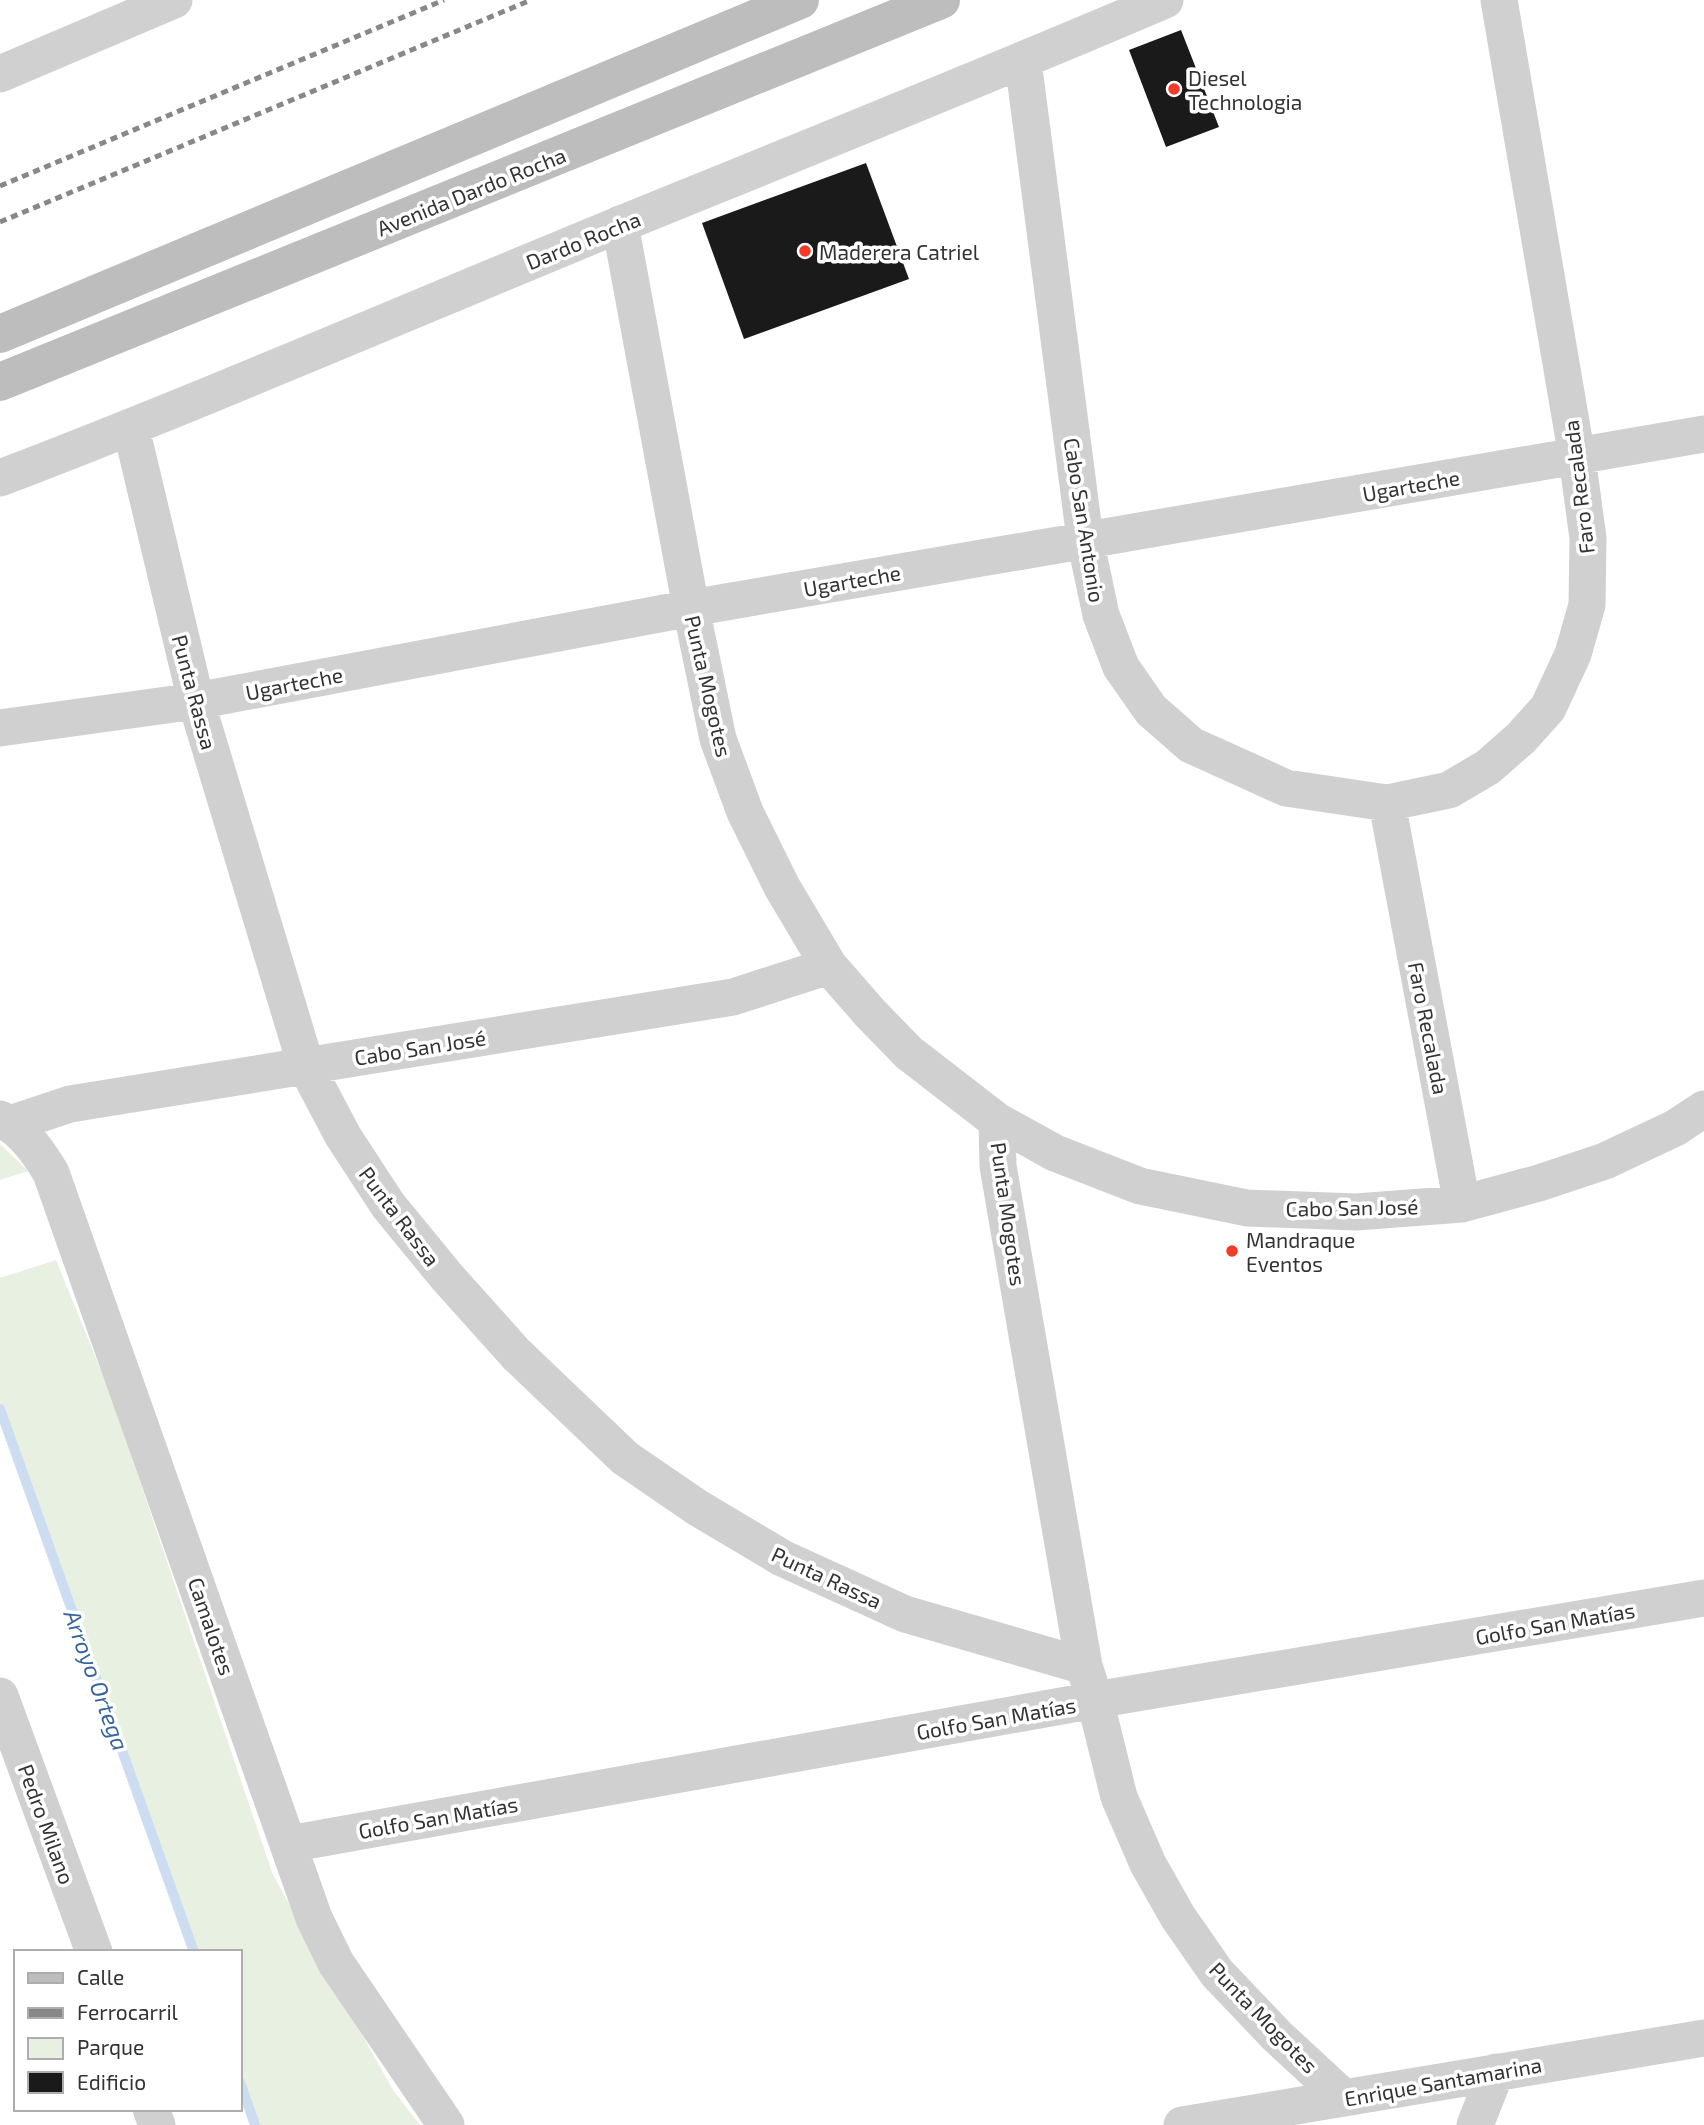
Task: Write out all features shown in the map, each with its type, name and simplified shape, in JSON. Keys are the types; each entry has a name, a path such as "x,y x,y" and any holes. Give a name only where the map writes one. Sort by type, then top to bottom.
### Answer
{"main road":[{"path":"0,334 800,0"},
{"name":"Avenida Dardo Rocha","path":"0,382 941,0"}],"street":[{"path":"0,74 174,0"},
{"name":"Dardo Rocha","path":"0,478 131,428 1165,0"},
{"name":"Faro Recalada","path":"1462,1203 1387,803 1449,790 1488,767 1521,738 1548,708 1573,654 1587,606 1588,538 1577,457 1499,0"},
{"name":"Cabo San Antonio","path":"1023,61 1085,539 1101,615 1121,667 1151,710 1191,745 1286,788 1387,803"},
{"name":"Punta Mogotes","path":"620,224 718,739 745,812 782,887 829,966 909,1053 997,1121 998,1166 1089,1683 1119,1797 1148,1864 1178,1917 1217,1973 1277,2036 1344,2098"},
{"name":"Punta Rassa","path":"131,428 195,702 306,1066 343,1136 388,1206 516,1354 625,1458 698,1508 782,1558 905,1614 1089,1683"},
{"name":"Ugarteche","path":"0,728 195,702 691,608 1704,434"},
{"name":"Cabo San José","path":"5,1122 70,1104 733,997 829,966"},
{"name":"Cabo San José","path":"997,1121 1055,1153 1140,1186 1247,1208 1356,1212 1462,1203 1539,1183 1605,1161 1675,1128 1704,1109"},
{"name":"Camalotes","path":"5,1122 37,1152 51,1173 314,1918 336,1963 446,2125"},
{"name":"Golfo San Matías","path":"289,1844 1089,1683 1704,1598"},
{"name":"Pedro Milano","path":"0,1696 93,1950"},
{"name":"Enrique Santamarina","path":"1182,2125 1704,2038"},
{"path":"1475,2125 1496,2073"}],"green space":[{"path":"0,1144 28,1171 0,1180"},
{"path":"56,1260 109,1390 273,1875 393,2090 420,2125 258,2125 242,2080 242,1950 195,1950 0,1402 0,1278"}],"building":[{"name":"Diesel Technologia","path":"1181,30 1219,127 1166,147 1129,50"},
{"name":"Maderera Catriel","path":"866,163 909,279 744,339 702,223"}],"waterway":[{"name":"Arroyo Ortega","path":"0,1409 193,1950"},
{"name":"Arroyo Ortega","path":"242,2088 255,2125"}],"railway":[{"path":"0,186 444,0"},
{"path":"0,222 531,0"}],"place":[{"name":"Diesel Technologia","path":"1174,89"},
{"name":"Maderera Catriel","path":"805,251"},
{"name":"Mandraque Eventos","path":"1232,1251"}]}
